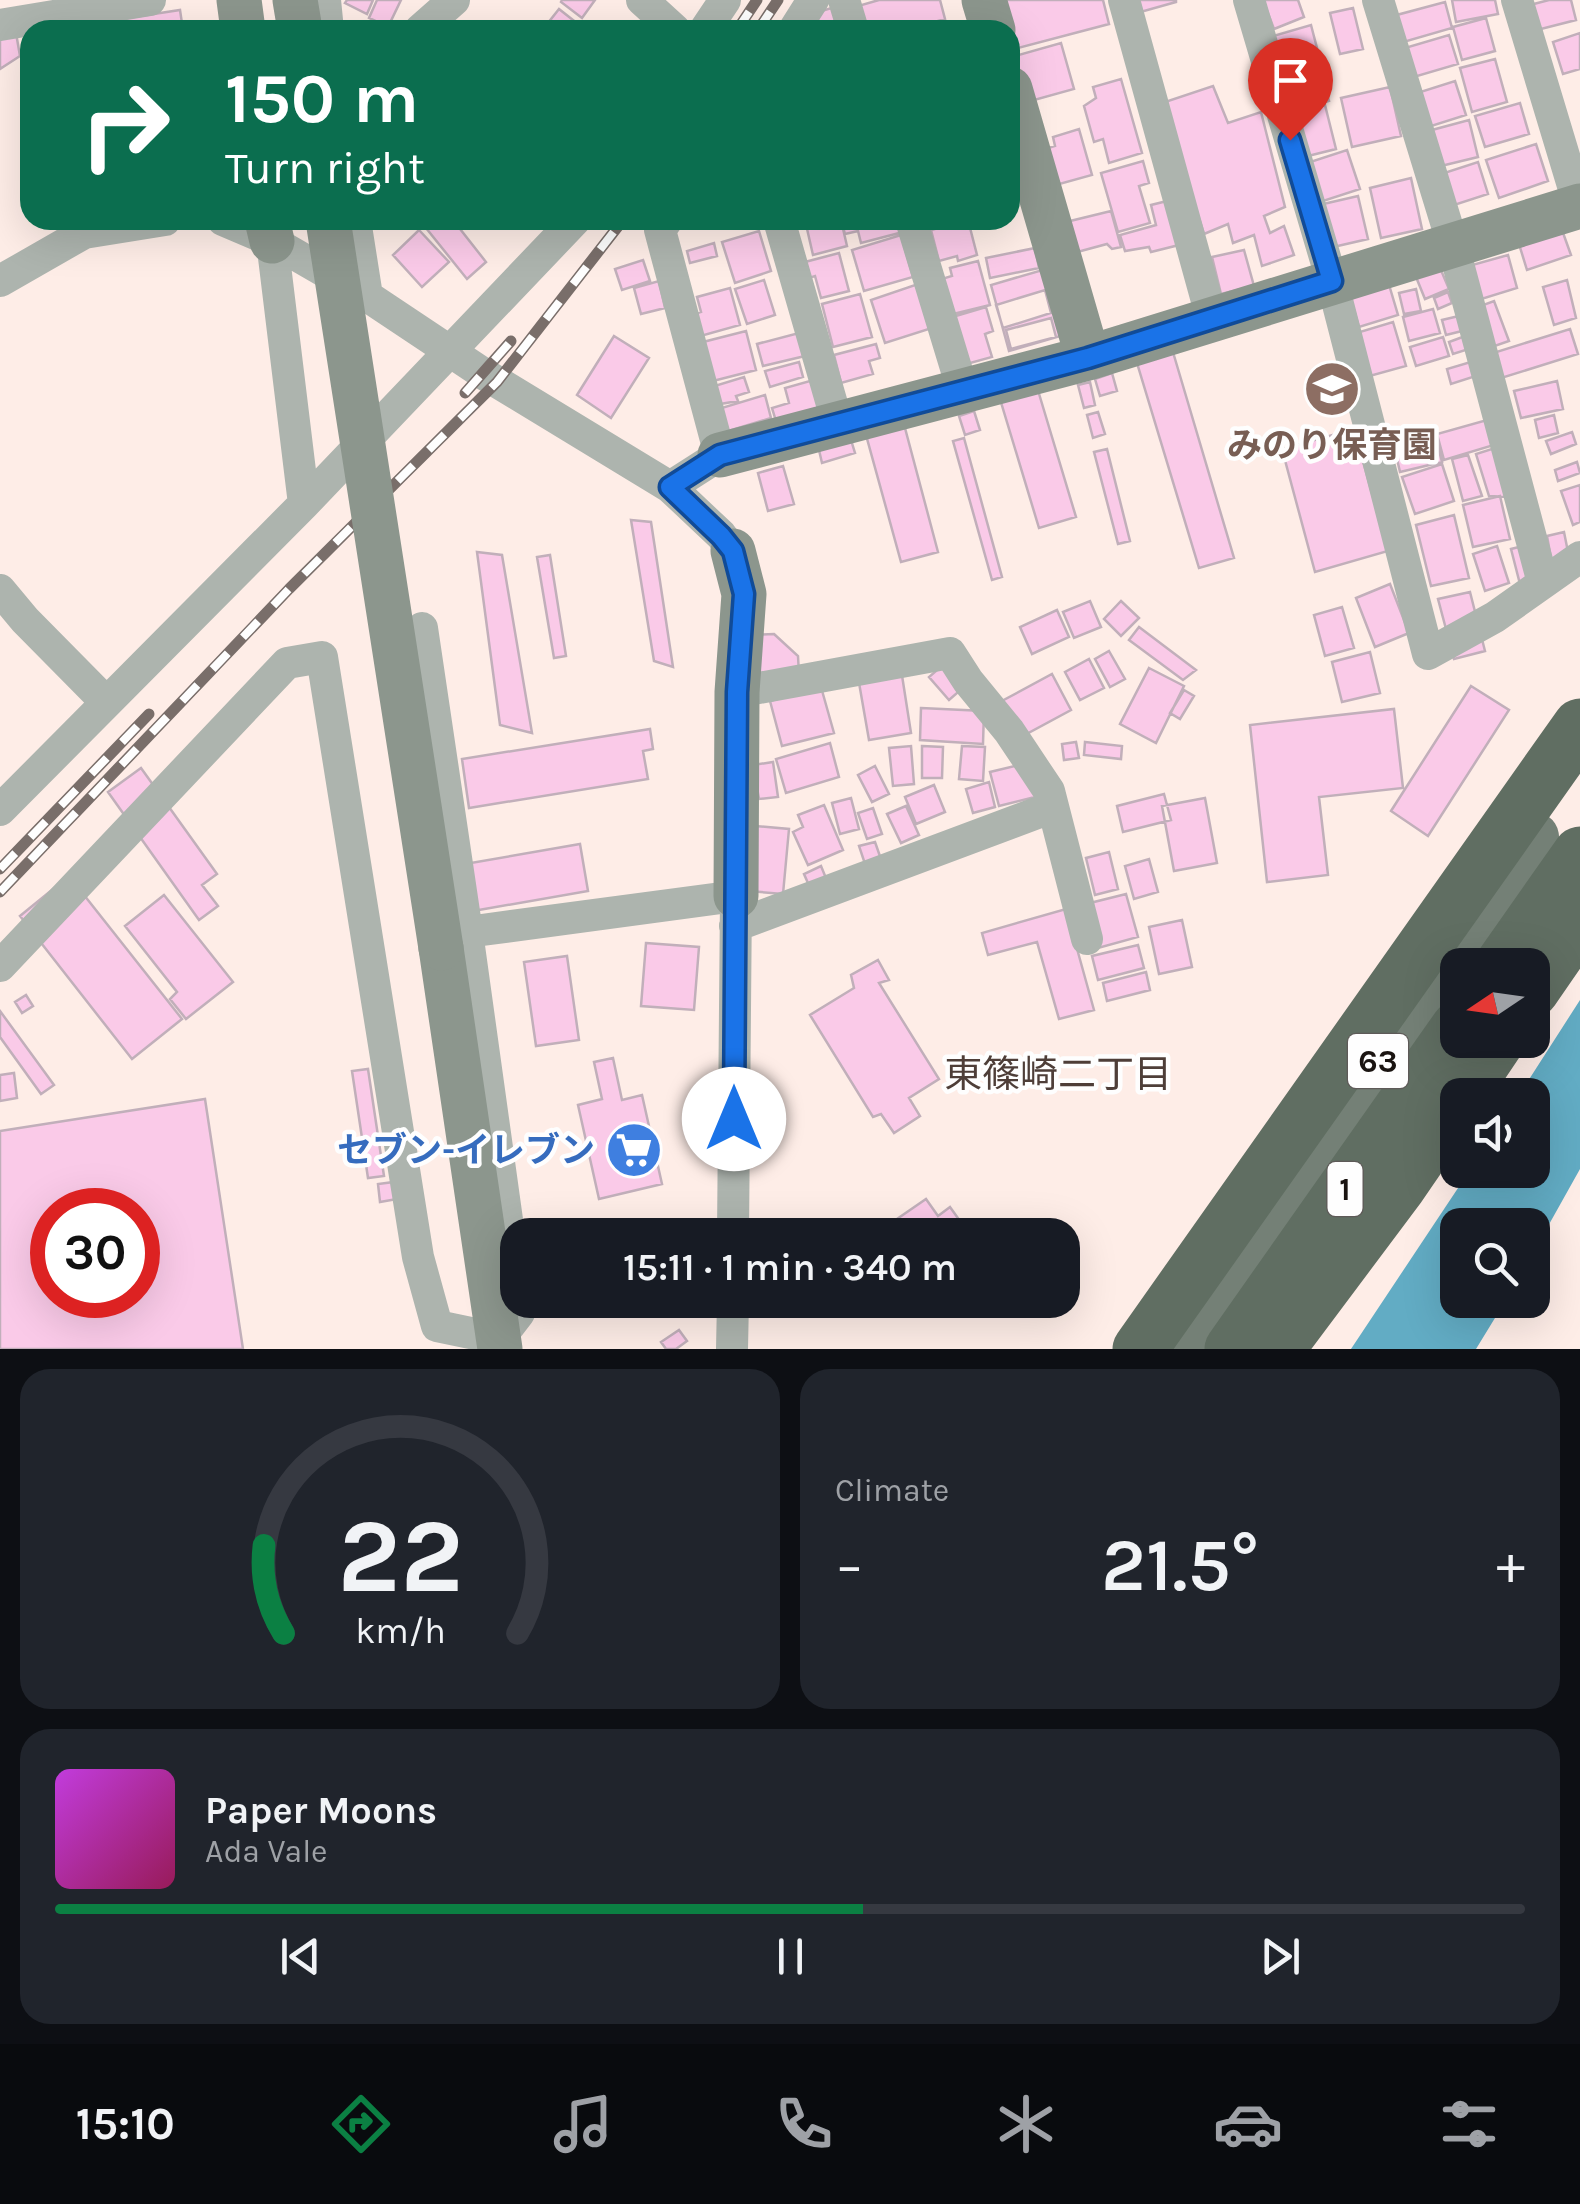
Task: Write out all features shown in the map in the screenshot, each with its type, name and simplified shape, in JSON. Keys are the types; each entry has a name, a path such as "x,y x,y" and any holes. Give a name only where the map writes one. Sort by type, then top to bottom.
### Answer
{"highway":[{"path":"1140,1349 1580,726"},
{"name":"1","path":"1186,1349 1580,782"},
{"path":"1514,948 1580,854"},
{"path":"1550,964 1580,920"},
{"name":"1","path":"1232,1349 1440,1054"},
{"path":"1277,1349 1440,1126"}],"main road":[{"name":"63","path":"1176,1349 1580,772"},
{"path":"1528,948 1580,871"},
{"name":"63","path":"1248,1349 1311,1265 1453,1058"}],"street":[{"path":"30,20 150,0"},
{"path":"431,20 454,0"},
{"path":"642,0 665,20"},
{"path":"1124,0 1212,319"},
{"path":"1250,0 1332,281 1428,654 1495,617 1580,557"},
{"path":"1378,0 1453,245 1543,583"},
{"path":"670,487 720,455 1088,358 1580,208 1517,0"},
{"path":"1020,123 1088,358"},
{"path":"0,281 84,234 107,230"},
{"path":"270,230 484,374 670,487 733,551 744,594 737,692 733,1218"},
{"path":"270,230 304,504"},
{"path":"0,966 287,664 322,657 418,1257 438,1326 508,1322 454,940 330,230"},
{"path":"357,230 367,296"},
{"path":"0,810 304,504 565,230"},
{"path":"660,230 720,455"},
{"path":"782,230 838,425"},
{"path":"914,230 963,391"},
{"path":"0,590 24,620 106,702"},
{"path":"422,628 454,940"},
{"path":"737,692 950,653 1049,792 1087,940"},
{"path":"454,940 735,911 1053,807"},
{"path":"732,1318 732,1349"}],"water":[{"path":"1580,1000 1580,1169 1550,1223 1550,1208 1445,1208 1458,1188 1550,1188 1550,1078 1530,1078 1543,1058 1550,1058 1550,1047"},
{"path":"1440,1215 1440,1318 1495,1318 1476,1349 1351,1349"}],"building":[{"path":"373,0 367,14 345,3"},
{"path":"377,0 401,0 391,20 369,18"},
{"path":"562,0 595,0 582,18"},
{"path":"879,0 940,0 945,19 862,20 858,6"},
{"path":"995,0 1103,0 1109,24 1020,47 1020,20 1005,20"},
{"path":"1133,0 1176,0 1176,2 1137,13"},
{"path":"1263,0 1298,0 1304,17 1274,29"},
{"path":"1452,0 1495,0 1498,14 1456,22"},
{"path":"1571,0 1576,20 1537,30 1530,5"},
{"path":"1445,2 1452,28 1400,43 1393,16"},
{"path":"835,7 839,20 808,20 811,14"},
{"path":"1353,8 1363,49 1340,54 1330,13"},
{"path":"559,9 573,20 550,20"},
{"path":"180,10 182,20 121,20"},
{"path":"1486,18 1495,51 1462,60 1453,27"},
{"path":"1311,25 1318,52 1281,63 1273,36"},
{"path":"16,33 20,56 0,69 0,35"},
{"path":"1580,33 1580,69 1563,74 1553,42"},
{"path":"1449,35 1458,64 1407,79 1398,50"},
{"path":"1061,43 1074,89 1027,102 1020,75 1020,55"},
{"path":"1495,59 1507,102 1472,112 1460,68"},
{"path":"1320,68 1329,101 1295,111 1285,78"},
{"path":"1121,79 1142,153 1109,163 1103,139 1094,142 1084,106 1096,98 1093,87"},
{"path":"1455,81 1466,115 1425,128 1414,94"},
{"path":"1213,86 1228,123 1261,112 1285,207 1264,216 1270,233 1284,226 1294,255 1262,266 1254,235 1233,243 1228,224 1204,234 1162,103"},
{"path":"1390,87 1401,136 1352,147 1341,98"},
{"path":"1520,103 1529,134 1485,147 1475,116"},
{"path":"1325,105 1336,149 1300,158 1289,114"},
{"path":"1469,120 1478,157 1441,166 1432,130"},
{"path":"1079,129 1092,175 1045,188 1035,152 1055,146 1053,137"},
{"path":"1536,144 1548,181 1499,198 1486,160"},
{"path":"1347,150 1360,189 1317,203 1304,164"},
{"path":"1143,161 1149,183 1139,186 1150,223 1118,232 1101,173"},
{"path":"1478,162 1488,194 1448,207 1438,175"},
{"path":"1411,178 1422,229 1381,238 1370,188"},
{"path":"1358,196 1368,239 1329,248 1319,205"},
{"path":"1171,200 1183,244 1151,252 1149,247 1125,251 1120,235 1156,225 1151,205"},
{"path":"1111,211 1121,247 1112,249 1107,244 1070,254 1062,223"},
{"path":"419,230 449,262 422,287 393,255"},
{"path":"428,230 461,230 486,262 467,279"},
{"path":"807,230 843,230 847,246 813,255"},
{"path":"844,230 903,232 861,243 858,231 845,234"},
{"path":"931,230 971,230 977,255 939,261"},
{"path":"1562,230 1571,255 1527,270 1519,244"},
{"path":"759,231 771,271 735,283 722,242"},
{"path":"901,235 913,277 864,291 852,250"},
{"path":"714,243 717,256 690,263 687,251"},
{"path":"1035,248 1039,268 990,278 986,258"},
{"path":"1244,250 1254,286 1221,294 1212,257"},
{"path":"839,253 849,291 821,298 815,276 809,278 805,262"},
{"path":"1508,255 1517,288 1475,301 1465,267"},
{"path":"1435,256 1449,289 1425,299 1412,267"},
{"path":"643,260 650,281 622,290 615,269"},
{"path":"978,261 990,305 945,316 935,281 952,276 950,268"},
{"path":"1046,269 1064,335 1009,351 991,285"},
{"path":"1387,278 1398,315 1359,327 1348,289"},
{"path":"764,280 775,315 747,324 735,289"},
{"path":"1567,280 1576,318 1554,325 1543,287"},
{"path":"659,281 665,308 641,314 634,288"},
{"path":"918,284 932,328 885,343 871,300"},
{"path":"730,288 740,325 697,337 691,315 701,312 697,297"},
{"path":"1416,289 1421,311 1404,314 1399,293"},
{"path":"1045,290 1051,313 1003,328 996,305"},
{"path":"1448,292 1452,303 1438,309 1434,298"},
{"path":"860,294 872,337 833,347 822,304"},
{"path":"1494,301 1509,341 1489,348 1475,308"},
{"path":"986,307 993,331 985,334 992,357 963,365 949,318"},
{"path":"1433,309 1440,333 1409,341 1403,317"},
{"path":"1463,315 1466,330 1446,335 1442,320"},
{"path":"1051,318 1056,337 1011,349 1006,330"},
{"path":"1393,322 1406,366 1366,377 1353,334"},
{"path":"1570,329 1578,354 1498,379 1490,354"},
{"path":"746,331 756,370 713,381 703,342"},
{"path":"799,333 805,356 763,366 757,344"},
{"path":"1468,335 1472,348 1453,354 1449,342"},
{"path":"614,336 649,358 611,418 577,395"},
{"path":"1443,337 1449,356 1416,366 1410,347"},
{"path":"1170,342 1234,558 1199,568 1134,353"},
{"path":"876,344 880,358 869,361 873,374 841,383 834,355"},
{"path":"1474,361 1479,375 1451,384 1447,369"},
{"path":"799,362 803,377 770,387 765,371"},
{"path":"1112,373 1117,391 1100,396 1095,379"},
{"path":"744,377 749,392 736,396 738,401 714,405 708,388"},
{"path":"1034,377 1076,517 1039,528 997,389"},
{"path":"817,379 825,407 776,421 772,408 789,403 785,388"},
{"path":"1557,381 1563,409 1521,418 1514,391"},
{"path":"1090,382 1095,405 1084,408 1078,385"},
{"path":"765,395 771,418 722,433 715,410"},
{"path":"974,411 980,430 965,435 959,416"},
{"path":"1098,412 1105,434 1093,438 1087,415"},
{"path":"901,413 938,552 901,562 863,424"},
{"path":"1554,415 1558,433 1539,438 1535,420"},
{"path":"1487,420 1494,445 1444,460 1437,434"},
{"path":"1433,427 1442,462 1400,472 1392,437"},
{"path":"1354,429 1388,551 1315,572 1282,449"},
{"path":"1572,432 1576,444 1551,454 1546,441"},
{"path":"964,438 1002,577 992,580 953,441"},
{"path":"851,440 855,453 822,463 819,450"},
{"path":"1495,448 1510,497 1489,496 1476,454"},
{"path":"1107,449 1130,541 1118,544 1094,452"},
{"path":"1468,455 1482,496 1463,501 1452,459"},
{"path":"1577,462 1580,473 1558,481 1555,470"},
{"path":"1442,464 1454,501 1415,514 1402,477"},
{"path":"783,466 794,504 768,511 758,473"},
{"path":"1580,485 1580,522 1573,525 1561,491"},
{"path":"1500,496 1510,539 1473,547 1463,505"},
{"path":"1454,515 1469,578 1431,586 1416,525"},
{"path":"631,520 651,522 673,667 654,661"},
{"path":"1564,532 1573,577 1555,581 1547,536"},
{"path":"1531,544 1541,583 1521,588 1511,549"},
{"path":"1497,546 1509,583 1485,591 1473,554"},
{"path":"477,552 502,555 532,733 500,725"},
{"path":"550,555 566,656 554,658 537,557"},
{"path":"1390,584 1409,633 1375,647 1356,598"},
{"path":"1470,592 1485,651 1454,659 1438,599"},
{"path":"1090,601 1101,627 1074,638 1063,612"},
{"path":"1121,601 1139,618 1121,636 1104,619"},
{"path":"1342,607 1354,648 1325,656 1314,615"},
{"path":"1057,610 1069,637 1032,654 1020,627"},
{"path":"1139,627 1196,670 1183,680 1129,640"},
{"path":"774,634 798,656 799,674 757,676 754,635"},
{"path":"1109,651 1125,679 1110,687 1095,659"},
{"path":"1370,652 1380,693 1342,702 1332,662"},
{"path":"1089,659 1104,688 1080,700 1065,672"},
{"path":"944,664 964,687 949,700 929,677"},
{"path":"1149,668 1184,686 1156,743 1120,724"},
{"path":"901,669 911,733 869,740 858,677"},
{"path":"1052,674 1071,710 1019,738 1000,702"},
{"path":"1471,686 1509,710 1428,836 1391,811"},
{"path":"821,687 834,733 782,746 770,701"},
{"path":"1184,690 1194,696 1180,719 1170,713"},
{"path":"921,708 984,711 983,744 920,740"},
{"path":"1394,709 1403,788 1319,797 1328,875 1267,882 1250,725"},
{"path":"650,729 653,749 643,751 648,779 469,808 462,759"},
{"path":"1076,742 1079,758 1064,760 1062,744"},
{"path":"1085,742 1122,746 1121,759 1084,755"},
{"path":"830,743 839,777 786,793 776,759"},
{"path":"911,746 914,784 893,786 889,748"},
{"path":"922,746 943,747 942,778 922,778"},
{"path":"962,746 985,747 983,781 959,779"},
{"path":"773,762 778,797 759,799 753,765"},
{"path":"1027,763 1035,797 999,806 990,772"},
{"path":"875,766 889,794 872,802 858,775"},
{"path":"141,768 217,874 202,885 218,906 199,920 108,792"},
{"path":"989,782 995,807 973,813 966,789"},
{"path":"934,785 945,812 916,824 905,797"},
{"path":"1164,794 1171,820 1123,832 1117,806"},
{"path":"851,798 859,829 840,834 832,803"},
{"path":"1205,798 1217,863 1174,871 1162,806"},
{"path":"824,805 843,850 808,865 793,832 803,827 798,815"},
{"path":"906,806 919,835 901,843 887,814"},
{"path":"873,808 882,834 867,839 858,813"},
{"path":"755,826 789,829 783,894 749,891"},
{"path":"875,842 882,862 866,867 859,846"},
{"path":"580,844 588,891 473,911 465,864"},
{"path":"1109,852 1118,889 1095,895 1086,858"},
{"path":"1149,859 1158,892 1134,899 1125,866"},
{"path":"821,866 828,883 811,890 804,874"},
{"path":"69,876 182,1019 132,1059 20,916"},
{"path":"1126,894 1138,937 1098,948 1086,904"},
{"path":"164,895 233,982 186,1019 170,999 177,992 125,926"},
{"path":"1066,909 1094,1010 1059,1019 1037,942 988,955 982,933"},
{"path":"1182,920 1192,967 1159,974 1149,927"},
{"path":"646,943 699,947 694,1010 641,1006"},
{"path":"1138,945 1144,968 1098,980 1092,956"},
{"path":"567,956 579,1040 536,1046 524,962"},
{"path":"878,960 889,980 879,983 939,1079 909,1098 920,1116 894,1133 881,1114 873,1117 810,1015 854,988 851,975"},
{"path":"1146,972 1150,990 1107,1001 1103,983"},
{"path":"26,995 33,1006 22,1013 15,1002"},
{"path":"0,1011 54,1085 41,1094 0,1037"},
{"path":"613,1058 622,1100 642,1095 662,1184 599,1199 578,1105 602,1099 594,1062"},
{"path":"368,1069 384,1176 368,1178 352,1071"},
{"path":"14,1073 17,1098 0,1101 0,1075"},
{"path":"205,1099 243,1349 0,1349 0,1131"},
{"path":"394,1182 397,1199 380,1202 378,1184"},
{"path":"926,1199 938,1216 950,1207 958,1218 898,1218"},
{"path":"679,1330 687,1341 676,1349 666,1349 661,1342"}],"railway":[{"path":"744,20 757,0"},
{"path":"765,20 778,0"},
{"path":"0,892 289,589 497,382 615,230"},
{"path":"465,393 511,341"},
{"path":"0,869 149,714"}],"place":[{"name":"みのり保育園","path":"1332,389"},
{"name":"セブン-イレブン","path":"634,1150"}],"district":[{"name":"東篠崎二丁目","path":"1058,1074"}],"route":[{"path":"734,1119 737,692 744,594 733,551 670,487 720,455 1088,358 1332,281 1290,140"}]}
